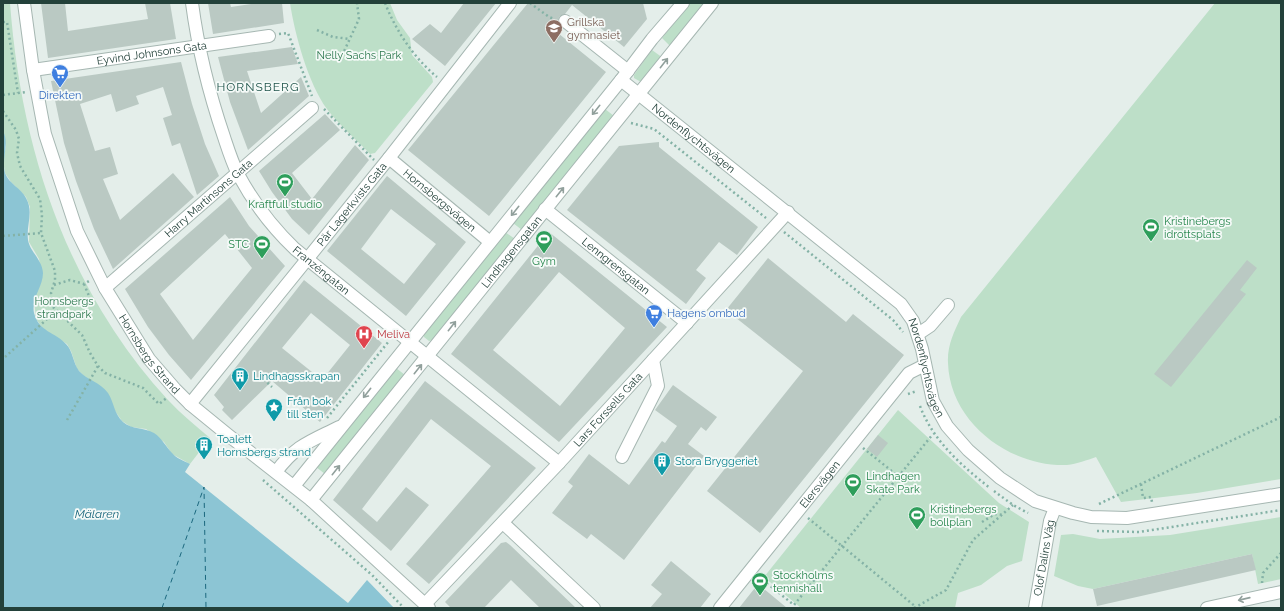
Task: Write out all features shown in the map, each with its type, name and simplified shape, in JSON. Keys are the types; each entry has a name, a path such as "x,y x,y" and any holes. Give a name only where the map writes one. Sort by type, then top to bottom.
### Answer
{"street":[{"name":"Hornsbergs Strand","path":"24,3 33,70 45,134 77,231 105,288 149,359 190,404 311,500 427,606"},
{"name":"Franzéngatan","path":"192,3 199,46 214,110 237,173 255,203 276,231 559,464"},
{"name":"Pär Lagerkvists Gata","path":"190,404 385,163 510,3"},
{"name":"Lindhagensgatan","path":"311,500 428,357 545,209 640,94 712,3"},
{"path":"294,486 624,75 677,5"},
{"name":"Nordenflychtsvägen","path":"564,21 624,75 640,94 902,304 913,321 918,334 933,401 947,426 968,450 1000,478 1017,490 1035,501 1055,508 1091,516 1126,518 1281,494"},
{"name":"Eyvind Johnsons Gata","path":"33,70 270,36"},
{"name":"Harry Martinsons Gata","path":"105,288 316,104"},
{"name":"Hornsbergsvägen","path":"385,163 490,242"},
{"name":"Lenngrensgatan","path":"545,209 687,324"},
{"name":"Lars Forssells Gata","path":"427,606 559,464 788,212"},
{"path":"918,334 930,326 948,305"},
{"path":"622,457 658,386 653,360"},
{"name":"Elersvägen","path":"720,608 908,374 925,365"},
{"path":"276,472 288,455 298,447 342,426"},
{"name":"Olof Dalins Väg","path":"1035,608 1050,521 1055,508"},
{"path":"503,524 594,608"},
{"path":"1207,608 1281,592"}],"path":[{"path":"340,60 359,19 357,3"},
{"path":"385,3 392,19 407,43 425,67 436,75"},
{"path":"530,3 549,17"},
{"path":"3,22 7,22 18,93"},
{"path":"317,30 333,37 350,40"},
{"path":"283,33 288,32 316,104 385,163"},
{"path":"3,96 26,92"},
{"path":"3,111 16,130 20,166 40,199 42,215 41,233 54,266 55,280 51,300 56,311 82,336 98,366 106,373 143,388 159,404 168,396"},
{"path":"3,236 41,233"},
{"path":"54,285 70,280 84,284 89,281"},
{"path":"84,284 89,296 86,303"},
{"path":"5,356 56,311"},
{"path":"325,422 388,343"},
{"path":"67,420 98,366"},
{"path":"260,376 272,387"},
{"path":"1098,504 1281,417"},
{"path":"757,576 794,605 898,476 934,434"},
{"path":"861,446 898,476"},
{"path":"1141,484 1144,498 1151,497 1153,503"},
{"path":"806,516 915,607 946,590 973,540 1014,505"},
{"path":"291,506 372,575 404,608"},
{"path":"982,522 995,514 1003,515"},
{"path":"1262,587 1263,573 1281,553"}],"green space":[{"name":"Hornsbergs strandpark","path":"3,3 10,3 16,58 25,112 38,164 55,215 77,265 102,312 133,357 168,400 210,438 190,464 172,454 164,442 146,429 131,427 122,421 115,411 108,394 77,369 67,344 44,330 36,319 34,299 42,278 39,259 29,242 30,207 26,197 11,182 5,173 3,160 6,147 3,131"},
{"name":"Nelly Sachs Park","path":"290,3 390,3 397,20 410,38 412,55 432,77 433,82 375,153 370,154 348,132 327,109 320,98 303,58"},
{"path":"690,3 705,3 670,46 662,38"},
{"name":"Kristinebergs idrottsplats","path":"1215,3 1281,3 1281,479 1197,493 1121,502 1096,457 1067,465 1046,464 1025,458 1005,449 987,437 972,422 959,405 951,385 948,363 950,345 961,317"},
{"path":"652,50 663,58 641,82 634,78 634,75"},
{"path":"605,109 614,116 522,230 513,223"},
{"path":"505,232 515,239 433,340 429,341 424,337 424,334"},
{"path":"396,368 405,375 325,474 316,467"},
{"path":"898,410 999,503 1029,522 1022,561 1007,566 981,585 958,593 955,608 801,608 764,577"},
{"path":"1281,517 1281,579 1258,584 1252,554 1093,589 1078,586 1054,576 1061,535 1073,534 1100,539 1170,535"}],"water":[{"name":"Mälaren","path":"3,131 6,141 4,162 5,173 9,180 21,191 28,203 30,213 28,240 42,268 43,273 41,283 34,302 34,313 36,319 43,328 66,344 79,371 105,389 112,400 116,412 123,422 127,425 150,431 157,435 174,455 190,464 185,472 348,603 367,580 394,608 3,608"}],"building":[{"path":"41,3 65,3 68,31 148,19 145,3 170,3 176,39 48,58"},
{"path":"208,3 230,3 231,7 258,3 282,3 284,23 213,34"},
{"path":"464,3 496,3 445,66 412,39 430,24 441,33"},
{"path":"528,3 643,3 647,19 624,47 572,5 565,14 559,17 558,23 553,29 606,72 489,216 408,150"},
{"path":"292,47 298,64 247,71 261,113 301,77 309,96 248,150 230,102 218,57"},
{"path":"181,62 192,104 205,144 219,176 197,195 180,143 172,146 163,118 172,115 163,87 136,96 139,104 116,112 111,94 80,104 95,151 110,147 118,174 103,179 120,220 173,173 194,197 113,269 94,229 76,181 64,143 51,81"},
{"path":"325,114 340,130 292,173 312,199 355,145 369,160 309,235 292,219 259,171"},
{"path":"659,142 659,147 758,227 737,255 719,242 696,270 706,278 686,304 567,210 619,146"},
{"path":"387,176 466,242 406,316 327,251","holes":["391,209 436,244 404,284 361,249"]},
{"path":"230,197 249,226 285,266 191,380 169,355 148,327 125,289","holes":["225,234 252,268 193,340 160,294"]},
{"path":"549,232 667,327 559,442 451,354","holes":["559,272 625,328 560,406 493,350"]},
{"path":"768,258 846,322 853,314 904,355 760,533 707,491 803,371 726,310"},
{"path":"1247,260 1257,268 1240,290 1246,294 1171,387 1154,374"},
{"path":"304,280 382,343 320,422 272,381 232,420 222,410 224,407 214,395","holes":["311,313 350,345 322,380 282,348"]},
{"path":"425,381 536,468 429,584 406,564 491,466 431,419 362,509 377,522 406,487 429,505 391,551 333,500"},
{"name":"Stora Bryggeriet","path":"673,385 717,417 706,431 701,427 688,444 704,456 624,560 591,534 587,539 552,513 573,486 568,482 589,454 629,485 662,441 665,443 677,426 655,410"},
{"path":"878,435 888,443 877,457 867,449"},
{"path":"506,542 576,608 540,608 511,580 484,608 451,608 445,602 501,543"},
{"path":"1252,554 1256,570 1097,606 1093,589"},
{"path":"671,561 711,594 700,608 650,608 662,594 651,585"},
{"name":"Stockholms tennishall","path":"758,584 787,608 739,608"}],"ferry route":[{"path":"162,608 204,487 206,608"}],"place":[{"name":"Grillska gymnasiet","path":"554,43"},
{"name":"Direkten","path":"60,88"},
{"name":"Kraftfull studio","path":"285,197"},
{"name":"Kristinebergs idrottsplats","path":"1151,242"},
{"name":"Gym","path":"544,254"},
{"name":"STC","path":"262,259"},
{"name":"Hagens ombud","path":"654,328"},
{"name":"Meliva","path":"364,349"},
{"name":"Lindhagsskrapan","path":"240,391"},
{"name":"Från bok till sten","path":"274,422"},
{"name":"Toalett Hornsbergs strand","path":"204,460"},
{"name":"Stora Bryggeriet","path":"662,476"},
{"name":"Lindhagen Skate Park","path":"853,497"},
{"name":"Kristinebergs bollplan","path":"917,530"},
{"name":"Stockholms tennishall","path":"760,596"}],"district":[{"name":"HORNSBERG","path":"258,87"}]}
